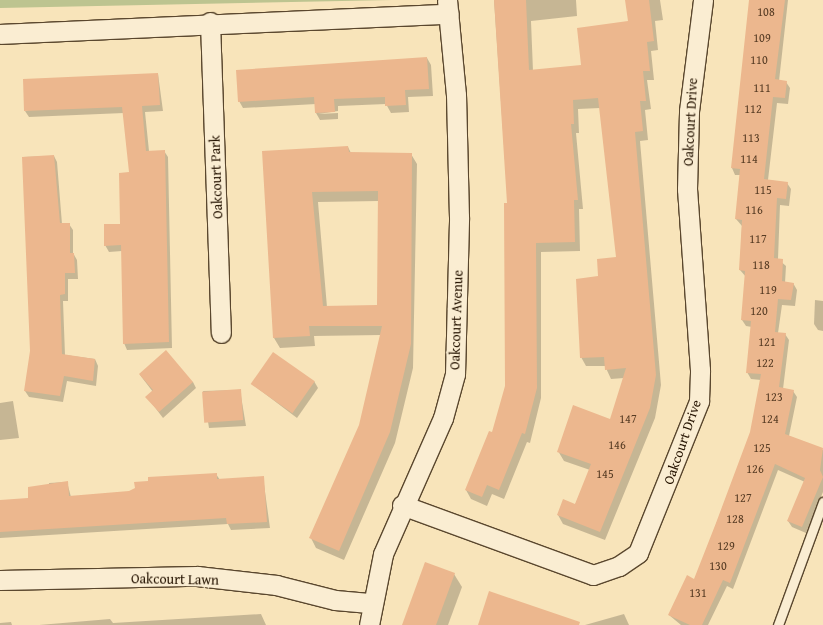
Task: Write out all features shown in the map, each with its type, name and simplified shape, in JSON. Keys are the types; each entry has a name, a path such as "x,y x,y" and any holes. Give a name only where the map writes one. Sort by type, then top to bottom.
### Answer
{"street":[{"name":"Oakcourt Drive","path":"402,505 593,575 619,566 638,553 699,401 700,362 687,189 690,104 703,0"},
{"name":"Oakcourt Avenue","path":"369,625 372,602 383,554 402,505 443,418 455,374 459,217 456,95 448,7"},
{"path":"0,34 448,7"},
{"name":"Oakcourt Park","path":"210,22 221,333"},
{"name":"Oakcourt Lawn","path":"0,580 197,576 276,585 335,600 372,602"}],"lane":[{"path":"778,625 823,502"}],"green space":[{"path":"0,0 392,0 0,8"}],"building":[{"path":"494,0 526,0 529,70 581,65 577,28 628,21 625,0 649,0 654,41 647,42 650,71 643,71 646,101 640,101 643,131 635,132 656,375 650,408 600,532 557,515 563,499 575,504 591,464 557,452 573,405 610,419 626,368 605,370 604,357 580,358 576,279 598,276 597,259 616,257 598,98 573,100 574,124 571,124 578,200 574,200 575,242 536,243 537,388 525,434 522,433 499,490 487,485 482,497 465,490 489,431 492,432 505,386 504,203 507,203"},
{"path":"749,0 785,0 775,79 787,81 785,98 773,97 764,179 788,182 786,199 777,198 774,258 783,259 782,281 794,283 791,300 778,299 775,332 786,333 779,387 794,390 785,434 823,448 820,470 823,477 802,527 787,521 805,478 775,464 730,583 723,580 702,625 690,625 668,615 687,575 694,579 716,523 750,432 761,374 746,373 751,321 741,320 745,271 739,270 742,220 735,219 740,169 731,168"},
{"path":"427,57 429,89 405,90 406,105 385,106 385,97 334,99 335,112 315,113 314,97 238,102 236,70"},
{"path":"158,73 160,105 142,106 146,151 165,150 169,342 123,344 121,245 104,246 104,224 120,224 119,173 129,172 122,107 24,111 23,79"},
{"path":"348,146 349,152 412,153 411,344 390,432 339,551 309,538 359,425 382,326 309,326 310,336 273,338 262,151","holes":["378,191 377,305 323,306 312,192"]},
{"path":"54,155 60,223 70,223 70,253 74,253 75,273 65,273 65,294 60,295 62,354 95,359 93,381 64,376 60,396 24,391 30,351 22,157"},
{"path":"166,350 193,382 159,412 145,397 153,390 139,374"},
{"path":"273,352 315,381 292,413 251,384"},
{"path":"241,389 243,420 204,423 202,392"},
{"path":"217,473 217,479 264,476 267,522 227,524 226,518 0,532 0,500 28,498 28,487 68,481 69,496 129,491 135,488 134,482 148,481 148,477"},
{"path":"425,562 455,573 436,625 402,625"},
{"path":"489,591 580,622 579,625 478,625"}]}
